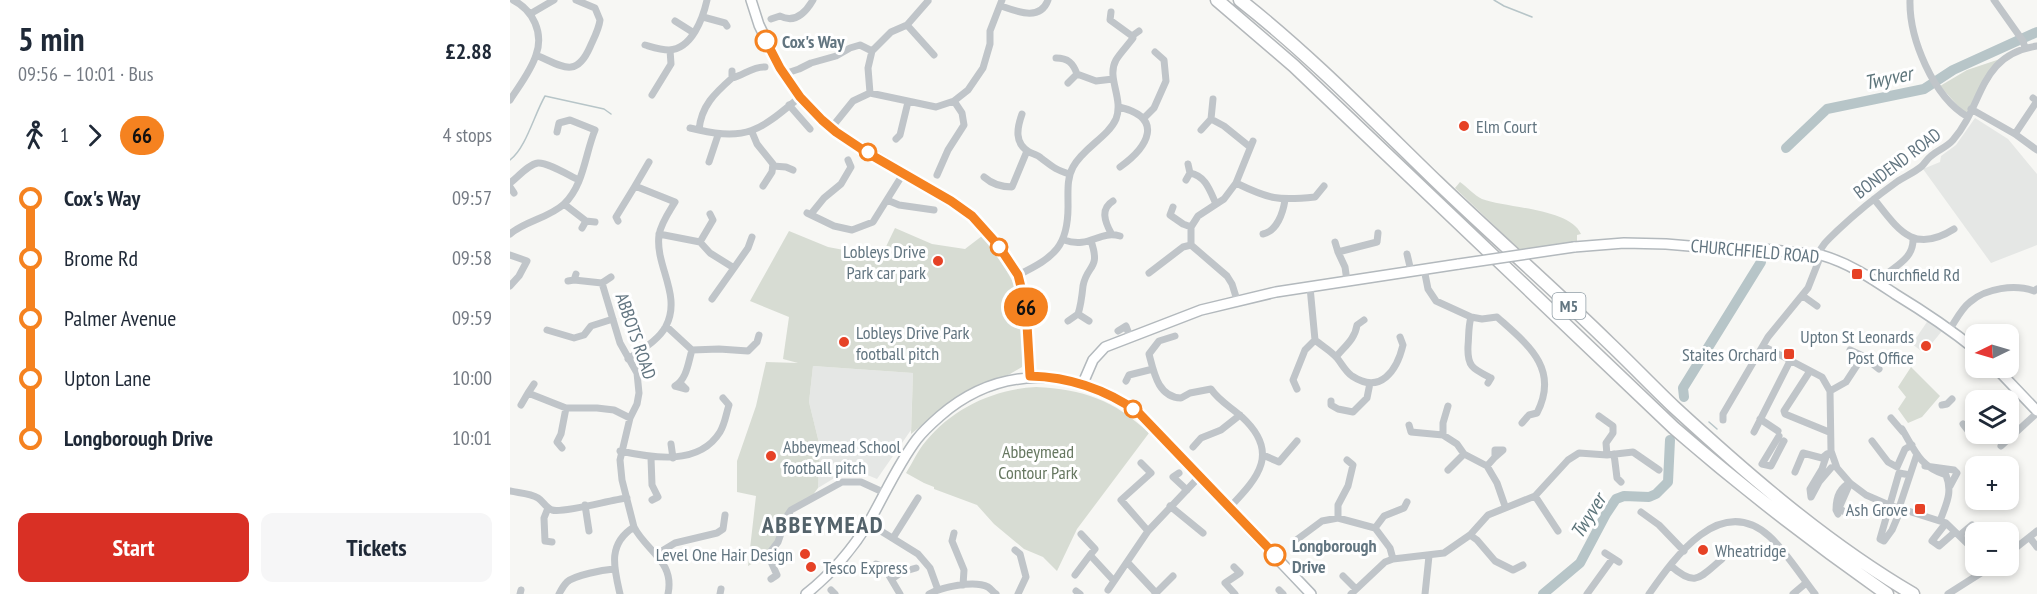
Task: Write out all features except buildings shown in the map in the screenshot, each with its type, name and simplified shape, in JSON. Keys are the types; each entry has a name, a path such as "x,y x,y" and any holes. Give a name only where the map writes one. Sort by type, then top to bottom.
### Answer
{"highway":[{"name":"M5","path":"1216,0 1238,16 1302,73 1682,435 1730,477 1803,534 1887,594"},
{"name":"M5","path":"1240,0 1302,53 1500,242 1609,342 1672,406 1740,466 1808,521 1913,594"}],"street":[{"path":"510,100 515,84 536,55 539,39 537,25 530,14 523,5 513,0"},
{"path":"530,14 554,0"},
{"path":"536,55 564,67 575,67 583,62 600,20 595,8 576,0"},
{"path":"645,45 670,50 683,45 694,33 703,17 707,0"},
{"path":"751,0 766,41 780,68 800,97 822,120 836,132 951,201 972,216 998,245 1018,275 1026,307 1030,376"},
{"path":"771,19 781,13 786,19 794,18 805,13 813,0"},
{"path":"832,127 853,101 870,93 936,107 954,101 968,90 983,68 990,44 990,31 1001,3 1022,14 1032,14 1046,5 1048,0"},
{"path":"1910,0 1914,38 1931,73 1939,88 1958,111 1968,117"},
{"path":"1994,0 2023,40 2025,48"},
{"path":"870,93 868,68 872,51 891,32 907,25 928,1"},
{"path":"703,17 727,23"},
{"path":"1109,19 1132,36"},
{"path":"675,21 694,33"},
{"path":"907,25 930,53"},
{"path":"1018,275 1052,256 1064,240 1069,216 1069,174 1078,158 1111,126 1119,107 1113,71 1116,61 1133,38 1132,36 1139,31"},
{"path":"790,72 801,73 811,63 836,56 860,45 872,51"},
{"name":"BONDEND ROAD","path":"1819,255 1824,244 1860,209 1922,166 1930,156 1953,141 1968,117 1978,92 1992,71 2016,51 2037,46"},
{"path":"652,95 670,64 670,50"},
{"path":"1062,56 1073,64 1077,74 1096,81 1113,79"},
{"path":"1144,118 1154,108 1166,81 1160,56"},
{"path":"699,130 702,113 712,95 732,75 739,77 757,67 765,67"},
{"path":"1068,83 1077,74"},
{"path":"690,128 718,135 752,132 800,97"},
{"path":"2015,134 2037,101 2032,98"},
{"path":"1201,130 1211,119 1213,99"},
{"path":"937,175 964,125 962,113 954,101"},
{"path":"897,139 908,102"},
{"path":"789,105 810,129"},
{"path":"1119,107 1144,118 1148,125 1148,136 1142,146 1129,165 1120,167"},
{"path":"1971,109 2015,134 2037,150"},
{"path":"1021,118 1016,129 1017,136 1027,151 1040,156 1053,169 1069,174"},
{"path":"1211,119 1251,144 1236,183 1224,199 1198,216 1191,227 1191,245 1227,276 1237,300"},
{"path":"510,234 564,204 579,180 595,130 570,120 559,123 557,132"},
{"path":"752,132 757,144 770,158 773,166 772,172 761,187"},
{"path":"709,162 718,135"},
{"path":"987,179 1014,190 1020,165 1027,151"},
{"path":"848,160 851,167 842,184 809,214 834,226 852,230 873,222 903,174"},
{"path":"511,188 530,167 539,163 579,180"},
{"path":"615,219 635,186 644,164"},
{"path":"1188,164 1188,176 1197,175 1205,181 1216,204"},
{"path":"773,166 793,170"},
{"path":"1236,183 1265,196 1285,200 1317,200 1324,186"},
{"path":"628,359 653,340 666,326 672,297 659,247 659,234 675,202 635,186"},
{"path":"918,207 921,199"},
{"path":"1874,199 1899,231 1913,238 1922,241 1953,232"},
{"path":"887,200 899,205 934,210"},
{"path":"1263,234 1272,230 1283,212 1285,200"},
{"path":"1111,203 1104,221 1111,233"},
{"path":"564,204 584,225 595,222"},
{"path":"1170,212 1183,224 1191,227"},
{"path":"700,242 713,220 710,214"},
{"path":"1338,252 1380,243 1378,232"},
{"path":"1064,240 1076,244 1111,233 1120,236"},
{"path":"659,234 700,242 710,253 734,268"},
{"path":"714,296 750,249 752,237"},
{"path":"1896,279 1887,273 1909,256 1913,238"},
{"path":"1068,321 1078,314 1086,278 1093,268 1096,255 1091,241"},
{"path":"1335,242 1345,267 1347,281"},
{"name":"CHURCHFIELD ROAD","path":"1083,383 1093,360 1105,347 1191,314 1237,300 1424,269 1577,247 1624,243 1736,250 1763,249 1819,255 1844,262 1950,328 1965,341"},
{"path":"1149,273 1157,263 1183,247 1191,245"},
{"path":"1407,254 1412,271"},
{"path":"510,255 529,262 510,286"},
{"path":"1716,410 1723,417 1763,345 1776,326 1803,296 1818,267 1819,255"},
{"path":"1424,269 1428,289 1436,301 1471,317 1482,319 1497,316 1533,351 1544,374 1544,387 1540,406 1522,423"},
{"path":"602,283 611,277"},
{"name":"ABBOTS ROAD","path":"573,278 602,283 620,343 637,373 639,393 621,451 620,468 634,527"},
{"path":"1310,287 1315,340 1336,357 1352,376 1370,383 1383,380 1390,374 1406,344 1400,337"},
{"path":"1950,328 1964,308 1978,296 2010,288 2025,288 2036,292"},
{"path":"1803,296 1818,306"},
{"path":"1078,314 1089,321"},
{"path":"1471,317 1465,360 1470,366 1490,378"},
{"path":"549,340 550,331 574,338 584,335 591,326 613,319"},
{"path":"1118,331 1128,322 1130,337"},
{"path":"1336,357 1356,334 1357,323"},
{"path":"666,326 692,350 748,351 758,339"},
{"path":"1175,336 1159,341 1149,354 1161,388 1168,396 1174,398 1211,389 1217,398 1252,427 1259,439 1263,455 1259,472 1250,488 1230,507"},
{"path":"1297,389 1290,380 1305,350 1315,340"},
{"path":"1763,345 1822,377 1830,391 1826,456 1822,469 1810,489 1811,498 1819,482 1834,468"},
{"path":"678,385 686,372 692,350"},
{"path":"1851,350 1879,369"},
{"path":"1830,391 1846,382 1863,356"},
{"path":"1754,432 1790,361"},
{"path":"1126,381 1129,375 1153,369"},
{"path":"1810,371 1784,411 1785,414 1829,432"},
{"path":"806,594 844,558 868,523 916,440 951,407 965,398 987,388 1030,376 1052,377 1083,383 1117,398 1138,412 1230,507 1305,592"},
{"path":"2005,378 2016,390"},
{"path":"1331,402 1331,405 1338,409 1353,412 1367,398 1370,383"},
{"path":"521,405 534,384"},
{"path":"528,393 566,408 614,410 630,418"},
{"path":"2000,447 2037,412 2019,393"},
{"path":"621,451 651,458 673,458 702,449 714,440 721,430 732,404 723,398"},
{"path":"1942,405 1952,399"},
{"path":"556,444 561,434 566,408"},
{"path":"1443,435 1443,423 1450,409"},
{"path":"1192,447 1202,438 1221,430 1240,415"},
{"path":"1599,416 1613,426 1613,433 1606,443 1617,478 1621,482"},
{"path":"1891,418 1903,431 1925,466 1946,476 1950,486"},
{"path":"1760,419 1781,436"},
{"path":"1409,425 1411,432 1443,435 1457,444 1464,454 1487,466 1506,506"},
{"path":"1263,455 1279,462 1297,441"},
{"path":"1872,441 1888,462 1897,467 1905,449 1911,444"},
{"path":"671,444 673,458"},
{"path":"1795,472 1801,451 1826,456 1834,468 1866,495 1900,509 1943,522 1965,540"},
{"path":"1343,576 1353,591 1385,562 1444,553 1470,535 1488,514 1535,496 1573,456 1586,452 1610,455 1633,452 1659,470"},
{"path":"1448,470 1464,454"},
{"path":"1910,475 1899,473 1880,539 1884,541 1892,530 1900,509 1917,454"},
{"path":"1826,456 1834,468"},
{"path":"1487,466 1494,457"},
{"path":"651,458 652,485 658,498"},
{"path":"1338,518 1338,505 1348,486 1353,465 1347,460"},
{"path":"1121,500 1151,473 1141,463"},
{"path":"1925,466 1954,470 1958,473 1950,486 1943,522 1932,541 1939,546 1965,535"},
{"path":"1179,473 1173,477 1187,490"},
{"path":"1108,590 1148,531 1200,476"},
{"path":"785,571 774,577 768,555 779,540 787,516 792,510 833,486 846,482 861,482 885,493"},
{"path":"1842,514 1839,508 1850,483"},
{"path":"510,491 533,496 548,508 563,511 627,498"},
{"path":"1114,494 1148,531"},
{"path":"1535,496 1557,527"},
{"path":"893,538 918,498"},
{"path":"1375,528 1384,516 1404,508 1407,502"},
{"path":"585,505 585,522 589,531"},
{"path":"1170,506 1203,534"},
{"path":"545,541 544,518 548,508"},
{"path":"657,554 675,543 717,533 723,529 725,515"},
{"path":"1645,516 1684,551"},
{"path":"1295,541 1322,521 1338,518 1375,528 1390,548 1393,559"},
{"path":"1650,594 1671,566 1701,534 1722,522 1740,522 1752,525 1769,536 1815,594"},
{"path":"868,523 918,554 930,568 938,590"},
{"path":"620,594 614,569 616,551 626,533 634,527 657,554 668,575 670,582 668,594"},
{"path":"2019,546 2037,531"},
{"path":"954,533 952,542 964,570 963,585"},
{"path":"1075,574 1095,549 1081,534"},
{"path":"1470,535 1495,561 1514,570 1523,565"},
{"path":"2030,538 2037,547"},
{"path":"1015,550 1020,554 1027,577 1018,594"},
{"path":"1587,594 1616,560 1605,553"},
{"path":"1089,555 1114,581"},
{"path":"1425,594 1429,556"},
{"path":"1671,566 1682,575 1694,579 1702,576 1713,562 1722,559"},
{"path":"1128,563 1156,593 1173,576"},
{"path":"876,564 885,565 900,594"},
{"path":"892,579 916,567"},
{"path":"1234,567 1240,573 1222,581 1234,594"},
{"path":"559,594 566,583 572,579 597,571 614,569"},
{"path":"1950,593 1975,576"},
{"path":"1793,594 1806,583"},
{"path":"929,594 963,585 987,586 996,594"}],"shaded area":[{"path":"1975,118 2008,139 2037,174 2037,245 1991,263 1923,169 1940,162 1941,156 1956,145"},
{"path":"1931,316 1946,326 1924,353 1912,344"},
{"path":"813,366 913,373 911,430 877,479 865,474 841,474 818,488 820,447 809,402"}],"green space":[{"path":"2003,58 1968,117 1940,86 1967,70"},
{"path":"1460,182 1482,199 1536,210 1564,219 1575,225 1581,234 1577,235 1577,243 1520,250 1455,188"},
{"path":"895,228 932,244 965,249 982,236 1009,275 1018,296 1023,331 1022,367 961,394 911,434 913,373 813,366 809,402 820,447 818,488 809,500 795,508 768,555 748,566 756,496 737,492 737,461 756,406 766,362 798,363 783,359 789,317 750,301 789,231 828,247 881,257"},
{"path":"1911,367 1940,396 1922,417 1908,423 1898,409 1906,397 1898,387"},
{"name":"Abbeymead Contour Park","path":"1036,387 1069,390 1097,398 1123,412 1149,433 1077,529 1057,571 1043,557 1024,549 994,524 977,505 934,489 906,473 926,441 937,429 962,410 990,396"}],"waterway":[{"path":"1494,0 1532,17"},
{"name":"Twyver","path":"1786,148 1827,109 1924,89 1953,70 2037,32"},
{"path":"510,160 521,148 545,96 604,109 611,114"},
{"name":"Twyver","path":"1684,397 1683,388 1761,262"},
{"path":"1709,422 1717,429"},
{"name":"Twyver","path":"1543,594 1580,563 1616,499 1624,496 1649,497 1656,494 1668,482 1670,440"}],"bus line":[{"name":"66","path":"766,41 780,68 800,97 822,120 866,152 951,201 972,216 998,245 1018,275 1026,307 1030,376 1052,377 1083,383 1124,402 1138,412 1275,555"}],"place":[{"name":"Cox's Way","path":"766,41"},
{"name":"Elm Court","path":"1464,126"},
{"name":"Lobleys Drive Park car park","path":"938,261"},
{"name":"Churchfield Rd","path":"1857,274"},
{"name":"Lobleys Drive Park football pitch","path":"844,342"},
{"name":"Upton St Leonards Post Office","path":"1926,346"},
{"name":"Staites Orchard","path":"1789,354"},
{"name":"Abbeymead School football pitch","path":"771,456"},
{"name":"Ash Grove","path":"1920,509"},
{"name":"Wheatridge","path":"1703,550"},
{"name":"Level One Hair Design","path":"805,554"},
{"name":"Longborough Drive","path":"1275,555"},
{"name":"Tesco Express","path":"811,567"}],"district":[{"name":"ABBEYMEAD","path":"823,524"}]}
